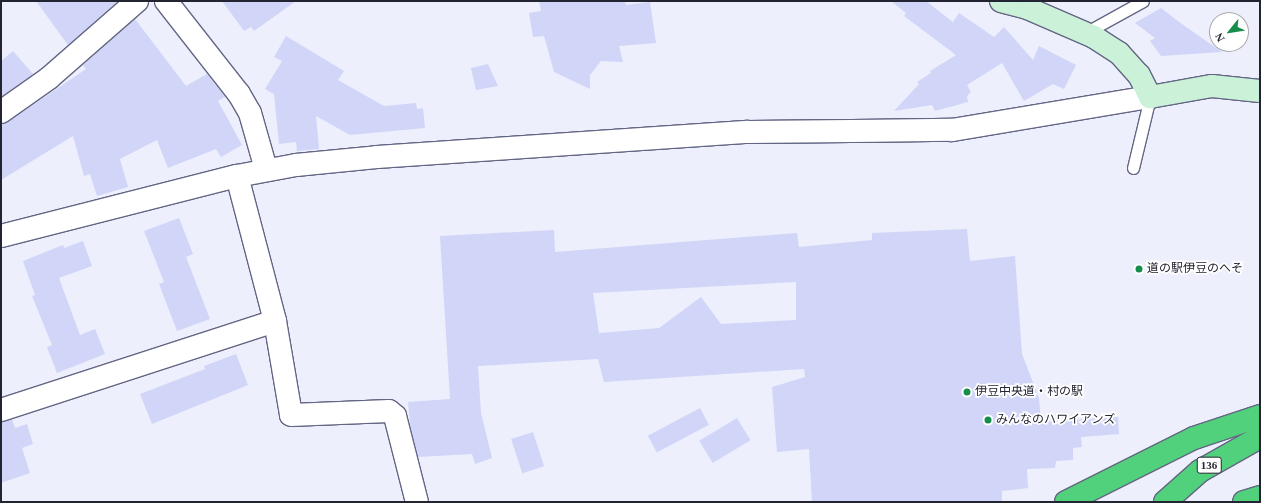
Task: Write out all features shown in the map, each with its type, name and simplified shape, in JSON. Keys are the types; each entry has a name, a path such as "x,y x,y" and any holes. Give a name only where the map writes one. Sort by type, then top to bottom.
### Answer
{"highway":[{"path":"1066,502 1194,438 1260,416"},
{"name":"136","path":"1164,502 1200,471 1260,437"},
{"path":"1244,502 1260,497"}],"street":[{"path":"1,112 49,78 137,1"},
{"path":"166,1 239,94 250,113 266,169"},
{"path":"1002,1 1027,8 1085,33 1119,52 1139,75 1150,97"},
{"path":"1,236 266,169 377,156 748,132 952,130 1212,86 1260,91"},
{"path":"237,176 275,321 291,415 389,411 395,416 418,502"},
{"path":"1,410 275,321"}],"lane":[{"path":"1085,33 1143,1"},
{"path":"1132,168 1150,97"}],"building":[{"path":"36,1 118,1 68,45"},
{"path":"222,1 296,1 254,31 251,27 244,31"},
{"path":"539,1 625,1 626,5 650,2 656,43 619,46 623,62 601,61 590,75 590,89 554,72 544,36 533,37 529,13 541,11"},
{"path":"891,1 926,1 953,22 959,13 994,37 1004,27 1033,60 1039,46 1076,65 1064,89 1053,84 1024,101 1002,63 967,85 971,92 967,96 968,102 935,111 932,105 894,111 919,84 917,82 931,73 930,71 956,55 904,16 906,13"},
{"path":"1161,8 1209,43 1209,52 1222,52 1161,56 1150,41 1155,38 1135,23"},
{"path":"135,19 186,86 207,74 225,97 218,101 242,145 221,157 216,149 168,168 157,140 120,159 128,187 97,196 90,174 84,176 73,136 1,180 1,124 8,122 86,69 83,65"},
{"path":"286,36 344,71 338,80 384,106 416,103 417,109 423,108 425,128 350,135 316,116 319,149 297,151 296,142 279,144 274,94 265,89 282,61 274,57"},
{"path":"13,51 33,74 1,97 1,61"},
{"path":"488,64 498,86 476,90 471,68"},
{"path":"179,218 193,254 186,257 210,319 177,331 159,284 164,282 144,231"},
{"path":"967,229 970,261 1015,256 1022,354 1039,398 1041,422 1118,417 1119,434 1081,437 1082,447 1073,448 1073,460 1056,461 1055,468 1027,469 1028,488 1002,491 1002,502 812,502 809,449 777,452 772,387 805,377 804,369 604,382 598,359 478,366 481,413 492,458 475,464 472,454 418,457 410,425 408,402 450,399 440,236 554,230 555,252 797,233 799,247 872,240 872,233","holes":["796,282 796,320 721,324 701,297 659,328 599,333 593,293"]},
{"path":"83,241 92,266 59,278 80,335 95,329 105,354 57,373 47,347 52,345 32,296 35,295 23,261 63,245 64,248"},
{"path":"236,354 248,385 152,424 140,394 205,369 204,366"},
{"path":"700,408 709,425 657,452 648,436"},
{"path":"737,418 750,440 713,463 699,441"},
{"path":"12,419 15,428 27,424 33,444 22,448 30,473 1,483 1,422"},
{"path":"533,432 544,466 522,473 511,439"}],"place":[{"name":"道の駅伊豆のへそ","path":"1139,269"},
{"name":"伊豆中央道・村の駅","path":"967,392"},
{"name":"みんなのハワイアンズ","path":"988,420"}]}
